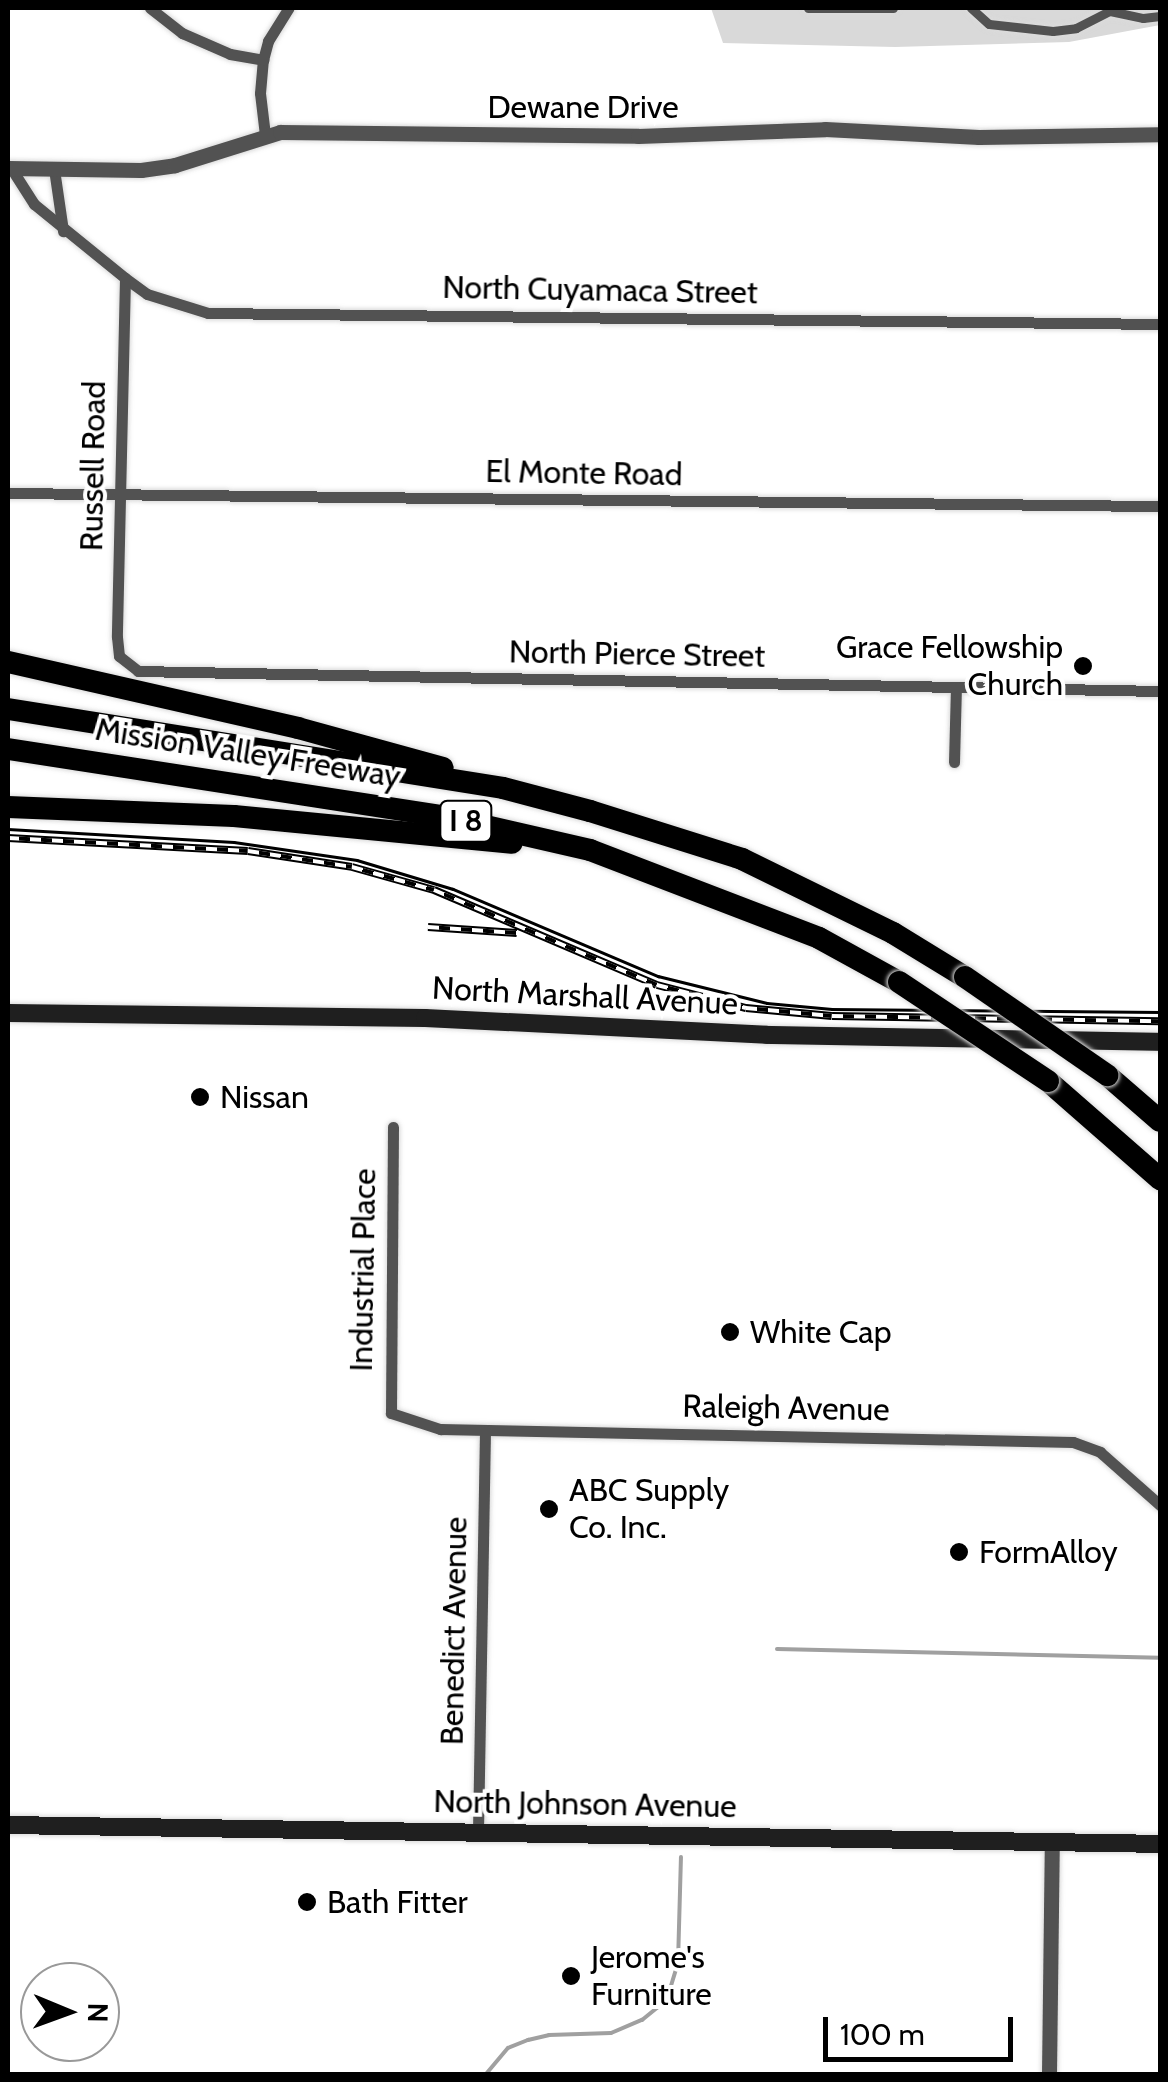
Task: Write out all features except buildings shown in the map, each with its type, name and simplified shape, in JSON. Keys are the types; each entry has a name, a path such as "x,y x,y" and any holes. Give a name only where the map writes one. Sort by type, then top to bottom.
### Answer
{"highway":[{"path":"8,662 405,755 504,788"},
{"name":"Mission Valley Freeway","path":"8,709 504,788 742,859 892,933 965,977 1107,1075 1160,1121"},
{"name":"Mission Valley Freeway","path":"8,750 442,816 590,850 819,938 899,982 1048,1082 1160,1179"},
{"path":"8,807 234,816 590,850"}],"main road":[{"name":"North Marshall Avenue","path":"8,1013 408,1018 767,1036 1160,1042"},
{"name":"North Johnson Avenue","path":"8,1825 1160,1844"}],"street":[{"path":"150,8 182,33 230,54 263,60"},
{"path":"265,135 260,93 263,60 268,41 288,8"},
{"path":"808,8 893,8"},
{"path":"971,8 990,24 1053,31 1076,28 1110,11 1160,16"},
{"name":"Dewane Drive","path":"10,168 176,166 265,135 638,136 825,129 979,136 1160,134"},
{"name":"North Cuyamaca Street","path":"10,168 34,204 125,278 147,294 208,314 1160,324"},
{"path":"54,170 63,231"},
{"name":"Russell Road","path":"119,656 125,278"},
{"name":"El Monte Road","path":"8,493 1160,506"},
{"name":"North Pierce Street","path":"119,656 138,671 1160,691"},
{"path":"954,762 956,688"},
{"name":"Industrial Place","path":"391,1413 393,1128"},
{"name":"Raleigh Avenue","path":"391,1413 440,1429 1073,1442 1100,1452 1160,1506"},
{"name":"Benedict Avenue","path":"478,1832 484,1430"},
{"path":"1049,2074 1052,1842"}],"shaded area":[{"path":"711,8 1160,8 1160,25 1069,42 895,47 723,43"}],"waterway":[{"path":"777,1649 1160,1658"},
{"path":"486,2074 508,2048 528,2040 549,2035 611,2033 642,2020 657,2008 670,1989 678,1963 681,1857"}],"tram line":[{"path":"8,829 234,842 357,860 453,889 658,976 767,1003 832,1009 1160,1012"}],"railway":[{"path":"8,838 248,851 352,867 434,890 657,985 746,1008 832,1016 1160,1021"},
{"path":"428,927 517,933"}],"place":[{"name":"Grace Fellowship Church","path":"1083,666"},
{"name":"Nissan","path":"200,1097"},
{"name":"White Cap","path":"730,1332"},
{"name":"ABC Supply Co. Inc.","path":"549,1509"},
{"name":"FormAlloy","path":"959,1552"},
{"name":"Bath Fitter","path":"307,1902"},
{"name":"Jerome's Furniture","path":"571,1976"}]}
